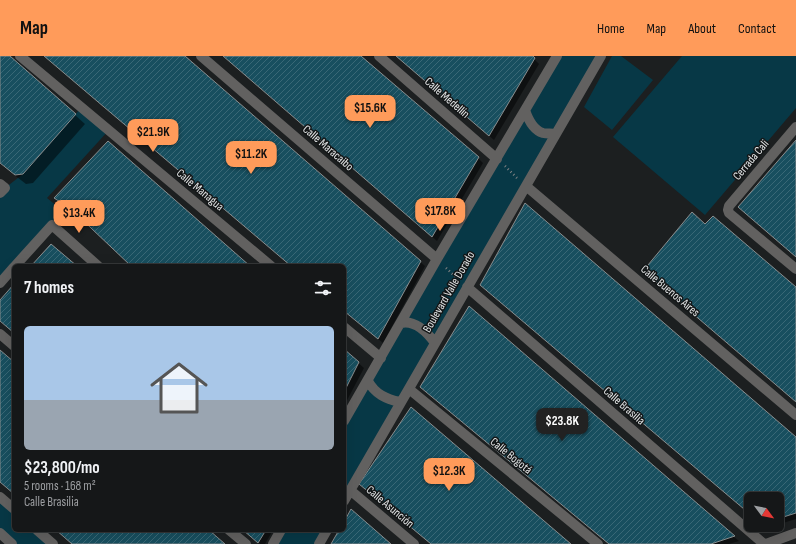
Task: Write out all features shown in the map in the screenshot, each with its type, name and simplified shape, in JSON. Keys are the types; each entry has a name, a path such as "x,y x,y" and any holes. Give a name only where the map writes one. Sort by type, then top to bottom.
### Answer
{"street":[{"name":"Calle Managua","path":"20,56 269,264"},
{"name":"Calle Maracaibo","path":"201,56 437,259"},
{"name":"Calle Medellín","path":"379,56 497,159"},
{"path":"346,418 437,259 557,56"},
{"name":"Boulevard Valle Dorado","path":"346,497 601,56"},
{"path":"525,110 531,124 536,129 542,133 556,134"},
{"name":"Cerrada Cali","path":"796,128 729,206 728,210 729,213 796,269"},
{"path":"0,184 5,188 0,193"},
{"name":"Calle Buenos Aires","path":"526,186 796,415"},
{"path":"16,264 52,225 96,264"},
{"path":"0,283 12,268"},
{"name":"Calle Brasilia","path":"467,287 765,544"},
{"path":"401,323 405,322 414,324 430,335 435,343"},
{"path":"346,329 381,358"},
{"path":"0,334 12,344"},
{"path":"368,380 375,391 382,397 400,402"},
{"name":"Calle Bogotá","path":"409,389 598,544"},
{"name":"Calle Asunción","path":"350,490 414,544"},
{"path":"0,497 12,507"},
{"path":"39,532 53,544"},
{"path":"232,532 246,544"},
{"path":"273,544 280,532"},
{"path":"319,544 326,532"},
{"path":"765,544 796,533"},
{"path":"0,534 12,544"}],"path":[{"path":"497,159 526,186"},
{"path":"437,259 467,287"}],"shaded area":[{"path":"557,56 601,56 346,497 346,418"},
{"path":"612,56 621,56 653,80 612,130 584,107"},
{"path":"682,56 796,56 796,108 705,215 613,137"},
{"path":"81,108 109,130 47,198 64,212 17,264 12,264 12,269 0,283 0,193 23,174"},
{"path":"0,498 12,508 12,532 39,532 53,544 13,544 0,533"},
{"path":"281,532 325,532 317,544 274,544"}],"building":[{"path":"0,56 10,56 76,114 23,174 15,175 0,163"},
{"path":"44,56 185,56 421,261 378,339 346,313 346,264 289,264"},
{"path":"223,56 361,56 479,157 432,237"},
{"path":"396,56 533,56 535,58 489,136"},
{"path":"796,140 796,257 738,207"},
{"path":"108,141 248,264 129,264 71,209 54,198"},
{"path":"525,203 796,437 796,513 784,517 784,492 744,492 744,509 480,285"},
{"path":"692,212 705,224 713,216 796,287 796,402 643,271"},
{"path":"51,244 75,264 33,264"},
{"path":"12,286 12,331 0,321 0,300"},
{"path":"469,306 735,536 711,544 609,544 420,387"},
{"path":"0,350 12,360 12,492 0,482"},
{"path":"346,351 359,362 346,388"},
{"path":"411,407 571,544 431,544 359,484"},
{"path":"351,509 391,544 331,544 338,532 346,532 346,518"},
{"path":"58,532 211,532 225,544 72,544"},
{"path":"245,532 265,532 258,543"}]}
